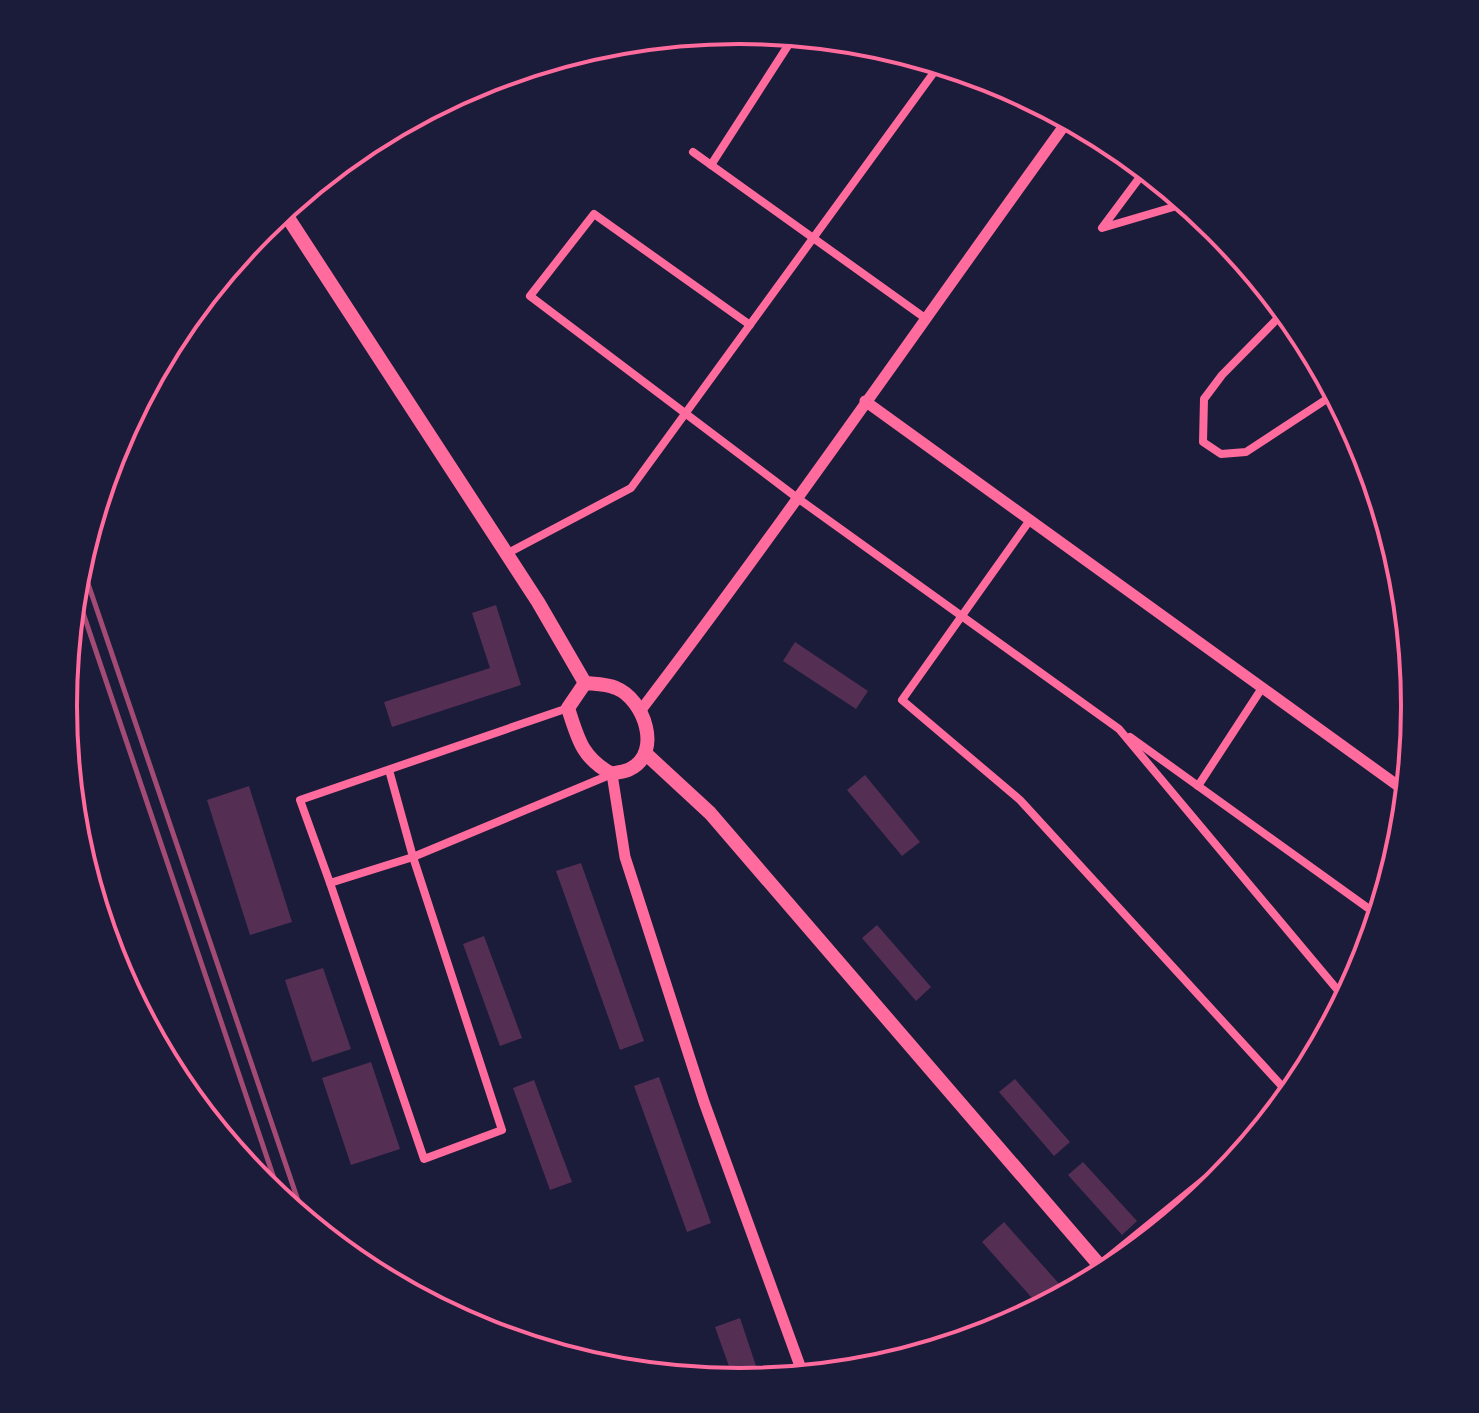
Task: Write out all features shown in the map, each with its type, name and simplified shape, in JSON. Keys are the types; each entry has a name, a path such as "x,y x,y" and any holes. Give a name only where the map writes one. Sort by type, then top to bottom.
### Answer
{"highway":[{"path":"290,220 506,554 585,683 618,688 641,710 648,730 645,753 632,769 612,774 595,765 582,752 568,708 585,683"},
{"path":"645,753 710,813 1097,1264"}],"street":[{"path":"711,165 788,46"},
{"path":"506,554 631,488 933,73"},
{"path":"641,710 739,582 796,497 1062,128"},
{"path":"693,152 925,318"},
{"path":"1139,178 1102,228 1174,207"},
{"path":"750,325 594,214 530,296 796,497 1370,909"},
{"path":"1277,319 1222,375 1204,399 1203,442 1221,454 1246,452 1326,399"},
{"path":"865,401 1397,785"},
{"path":"1030,520 902,700 1020,800 1282,1086"},
{"path":"1198,786 1262,688"},
{"path":"389,770 413,857 502,1130 424,1159 300,800 568,708"},
{"path":"1119,729 1338,991"},
{"path":"330,883 413,857 612,774 625,857 704,1102 800,1366"}],"building":[{"path":"496,605 521,685 392,727 384,702 490,668 472,613"},
{"path":"795,642 868,691 856,709 783,661"},
{"path":"865,775 920,842 902,856 847,790"},
{"path":"249,786 292,922 250,935 207,800"},
{"path":"581,863 644,1041 620,1050 556,871"},
{"path":"877,925 931,987 916,1001 862,938"},
{"path":"484,936 522,1038 500,1046 463,944"},
{"path":"323,968 351,1049 312,1062 285,980"},
{"path":"371,1062 400,1149 351,1165 322,1078"},
{"path":"659,1077 711,1223 687,1232 634,1086"},
{"path":"1015,1079 1070,1142 1054,1156 999,1092"},
{"path":"534,1080 572,1182 550,1190 513,1088"},
{"path":"1083,1162 1137,1221 1122,1235 1068,1175"},
{"path":"1004,1222 1061,1286 1034,1300 982,1242"},
{"path":"740,1318 757,1369 730,1369 715,1327"}],"railway":[{"path":"89,585 298,1200"},
{"path":"84,615 274,1178"}]}
